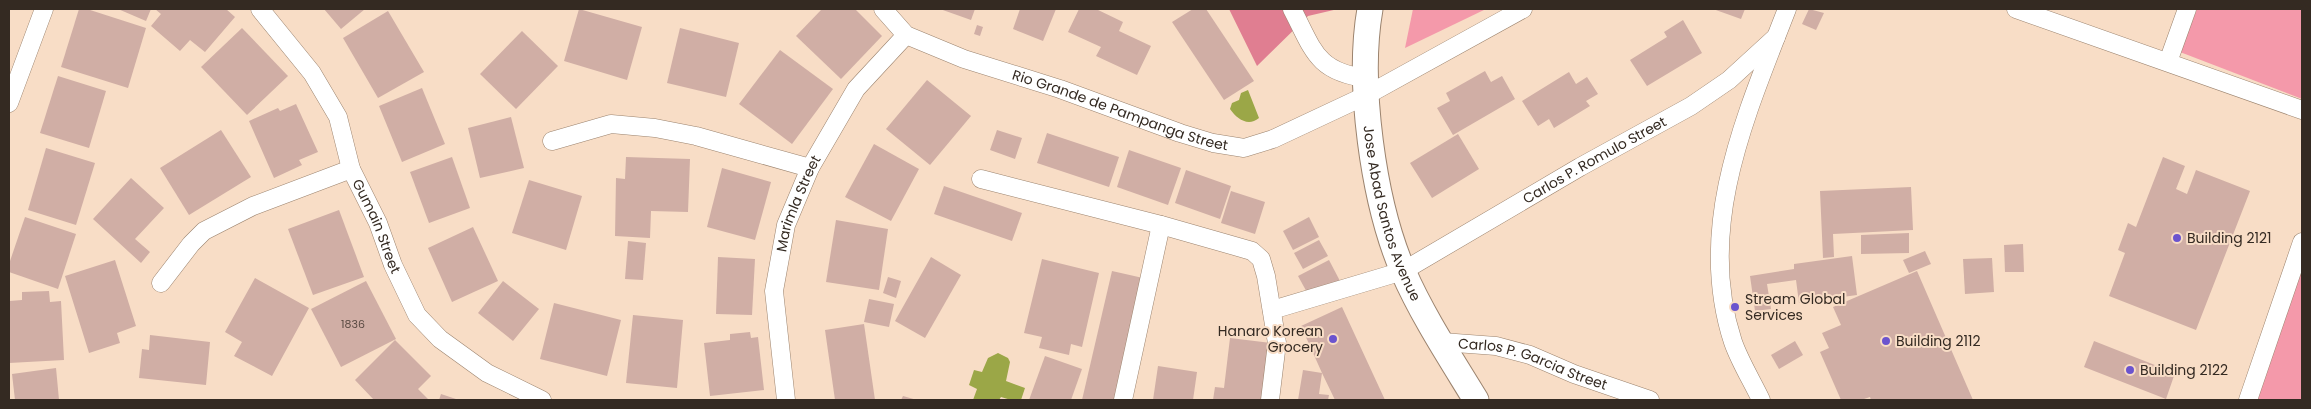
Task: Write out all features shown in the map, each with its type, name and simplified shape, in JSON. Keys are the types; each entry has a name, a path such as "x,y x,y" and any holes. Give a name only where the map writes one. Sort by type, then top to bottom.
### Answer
{"main road":[{"name":"Jose Abad Santos Avenue","path":"1370,9 1367,24 1366,86 1376,182 1403,271 1476,400"}],"street":[{"path":"9,103 44,9"},
{"name":"Gumain Street","path":"260,9 312,73 338,117 351,169 378,223 393,265 417,315 440,340 487,373 542,400"},
{"name":"Rio Grande de Pampanga Street","path":"883,9 906,35 964,59 1060,89 1213,144 1244,148 1273,139 1366,86 1523,9"},
{"path":"1292,9 1322,62 1366,86"},
{"name":"Carlos P. Romulo Street","path":"1761,400 1733,343 1724,302 1720,259 1720,222 1726,183 1736,146 1787,9"},
{"path":"2016,9 2302,110"},
{"path":"2168,62 2187,9"},
{"name":"Marimla Street","path":"786,400 774,291 786,225 810,168 856,89 906,35"},
{"name":"Carlos P. Romulo Street","path":"1272,310 1403,271 1572,172 1691,106 1729,80 1776,37"},
{"path":"552,141 611,124 655,128 696,136 810,168"},
{"path":"161,284 191,244 204,231 253,206 351,169"},
{"path":"981,179 1161,225 1252,251 1261,259 1277,343 1270,400"},
{"path":"1123,400 1161,225"},
{"path":"2248,400 2302,242"},
{"name":"Carlos P. Garcia Street","path":"1442,342 1496,346 1530,355 1574,374 1650,400"}],"shaded area":[{"path":"1229,9 1338,9 1308,16 1257,66"},
{"path":"1413,9 1486,9 1405,48"},
{"path":"2197,9 2302,9 2302,99 2180,52"},
{"path":"1248,90 1259,118 1251,122 1239,119 1230,109 1232,103 1239,100 1241,93"},
{"path":"2302,261 2302,400 2254,400"},
{"path":"998,353 1008,358 1010,362 1006,381 1025,388 1021,400 1001,397 999,400 973,400 977,389 969,385 974,370 982,372 988,358"}],"building":[{"path":"79,9 87,9 146,28 128,88 61,67"},
{"path":"118,9 151,9 146,21"},
{"path":"155,9 226,9 235,17 205,52 190,40 180,51 151,26 161,14"},
{"path":"324,9 365,9 341,29"},
{"path":"579,9 642,27 627,80 564,61"},
{"path":"822,9 855,9 882,36 841,79 796,36"},
{"path":"940,9 975,9 971,20"},
{"path":"1020,9 1056,9 1043,41 1013,29"},
{"path":"1079,9 1096,9 1123,22 1119,31 1151,46 1137,75 1096,56 1101,47 1068,32"},
{"path":"1193,9 1206,9 1254,81 1224,100 1172,22"},
{"path":"1713,9 1745,9 1741,19"},
{"path":"1809,9 1824,13 1816,30 1802,24"},
{"path":"388,11 424,72 378,98 343,38"},
{"path":"1683,20 1702,53 1647,86 1630,60 1667,37 1664,32"},
{"path":"977,25 983,27 980,36 974,34"},
{"path":"242,28 288,76 247,115 201,67"},
{"path":"680,28 739,43 726,97 667,83"},
{"path":"522,31 558,66 516,109 480,74"},
{"path":"780,50 833,89 792,144 739,104"},
{"path":"1485,71 1491,82 1502,76 1515,99 1453,135 1437,108 1450,101 1446,93"},
{"path":"1569,72 1576,84 1587,77 1598,94 1586,101 1590,106 1554,128 1549,119 1538,126 1522,101"},
{"path":"58,76 106,91 89,148 40,133"},
{"path":"927,80 971,116 930,165 886,129"},
{"path":"422,88 445,144 402,162 379,106"},
{"path":"296,104 318,152 299,160 302,165 274,178 249,121 278,108 280,111"},
{"path":"511,117 524,168 480,178 468,128"},
{"path":"221,130 251,177 189,215 160,168"},
{"path":"997,130 1022,138 1015,159 990,150"},
{"path":"1047,133 1119,157 1109,187 1037,163"},
{"path":"1458,134 1479,169 1432,198 1410,163"},
{"path":"874,144 919,169 891,221 845,197"},
{"path":"46,148 95,163 76,225 28,210"},
{"path":"1129,150 1181,168 1168,205 1117,187"},
{"path":"452,157 470,208 429,223 410,172"},
{"path":"626,157 690,159 688,212 651,211 650,238 615,236 616,178 625,179"},
{"name":"Building 2121","path":"2163,157 2185,166 2176,189 2187,194 2196,170 2250,191 2196,330 2109,296 2125,253 2118,250 2128,223 2136,227"},
{"path":"722,168 771,182 755,240 707,227"},
{"path":"1186,170 1231,186 1220,219 1175,203"},
{"path":"131,178 164,208 135,239 150,252 141,263 93,219"},
{"path":"529,180 582,196 566,250 512,233"},
{"path":"944,186 1022,213 1012,241 934,214"},
{"path":"1911,187 1913,230 1833,234 1834,257 1823,258 1820,191"},
{"path":"1231,191 1265,202 1255,234 1221,223"},
{"path":"339,210 364,277 313,295 288,229"},
{"path":"25,217 76,234 58,289 9,272 9,264"},
{"path":"1309,217 1319,237 1293,250 1283,231"},
{"path":"836,220 888,229 879,290 826,282"},
{"path":"473,227 498,281 452,302 428,248"},
{"path":"1909,233 1909,253 1861,254 1861,235"},
{"path":"1319,240 1328,256 1303,269 1294,253"},
{"path":"628,241 646,243 643,280 625,279"},
{"path":"2023,244 2024,272 2005,272 2004,245"},
{"path":"1925,251 1931,264 1909,273 1903,260"},
{"path":"1852,256 1857,295 1799,303 1796,280 1767,284 1771,309 1755,311 1750,276 1794,269 1794,264"},
{"path":"718,257 755,259 752,315 716,314"},
{"path":"931,257 961,275 925,338 895,321"},
{"path":"1992,258 1994,292 1965,294 1963,259"},
{"path":"1042,259 1099,273 1082,347 1071,344 1069,355 1039,348 1042,337 1024,333"},
{"path":"115,260 136,326 117,333 120,343 89,353 65,276"},
{"path":"1329,260 1340,281 1309,296 1298,276"},
{"path":"1112,271 1143,278 1115,400 1082,400"},
{"name":"Building 2112","path":"1917,271 1973,400 1871,400 1870,397 1861,400 1841,400 1820,352 1829,348 1822,333 1841,325 1833,307"},
{"path":"888,277 901,281 896,298 883,293"},
{"path":"255,278 309,308 272,376 234,356 242,342 225,332"},
{"path":"366,281 396,339 341,367 311,309"},
{"path":"503,281 539,309 513,341 478,313"},
{"path":"49,291 50,302 61,301 64,360 9,363 9,301 22,300 22,292"},
{"path":"869,299 894,304 889,327 864,322"},
{"path":"554,303 621,320 607,376 540,359"},
{"path":"1342,307 1385,400 1335,400 1301,326"},
{"path":"633,315 683,320 677,388 626,383"},
{"path":"864,324 875,400 835,400 825,330"},
{"path":"750,332 751,338 758,337 764,390 710,396 704,343 730,340 730,334"},
{"path":"150,335 210,342 206,385 139,378 142,349 149,350"},
{"path":"1230,338 1271,343 1263,400 1213,400 1215,387 1224,388"},
{"path":"395,340 431,376 418,389 429,400 374,400 355,380"},
{"path":"1795,341 1803,355 1779,369 1771,355"},
{"name":"Building 2122","path":"2094,341 2175,373 2166,399 2084,367"},
{"path":"1045,356 1082,369 1071,400 1029,400"},
{"path":"1158,366 1197,372 1193,400 1153,400"},
{"path":"56,368 59,400 15,400 12,374"},
{"path":"1303,370 1322,373 1319,394 1329,395 1328,400 1298,400"},
{"path":"441,394 459,400 439,400"},
{"path":"903,396 917,400 901,400"}],"place":[{"name":"Building 2121","path":"2177,238"},
{"name":"Stream Global Services","path":"1735,307"},
{"name":"Hanaro Korean Grocery","path":"1333,339"},
{"name":"Building 2112","path":"1886,341"},
{"name":"Building 2122","path":"2130,370"}]}
